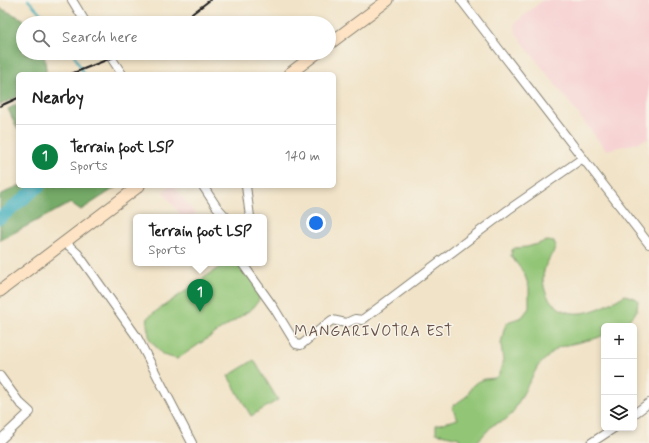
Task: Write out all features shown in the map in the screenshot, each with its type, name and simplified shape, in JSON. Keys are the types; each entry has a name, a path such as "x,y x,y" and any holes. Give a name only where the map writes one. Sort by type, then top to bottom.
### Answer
{"main road":[{"path":"336,39 388,0"},
{"path":"292,72 308,60"},
{"path":"0,291 135,188"}],"street":[{"path":"72,0 82,16"},
{"path":"461,0 649,244"},
{"path":"113,60 121,72"},
{"path":"244,266 274,308 296,344 301,345 332,320 346,324 355,319 362,320 508,210 583,158"},
{"path":"204,188 223,214"},
{"path":"246,188 250,214"},
{"path":"65,242 78,254 137,337 192,443"},
{"path":"0,376 19,402 30,412 0,440"},
{"path":"637,412 649,403"},
{"path":"592,443 610,431"},
{"path":"600,443 604,435"}],"shaded area":[{"path":"543,0 649,0 649,138 637,143 606,150 517,35 514,24"},
{"path":"166,188 175,188 195,214 180,214 164,192"}],"green space":[{"path":"0,8 17,16 16,60 45,60 46,72 16,72 16,97 0,105"},
{"path":"16,105 16,126 8,109"},
{"path":"16,187 115,188 81,210 71,203 0,240 0,195"},
{"path":"547,241 554,242 556,245 546,265 543,279 549,299 562,310 571,313 590,312 625,295 638,300 637,310 625,323 601,323 601,336 559,347 554,351 538,366 512,414 505,420 493,425 476,443 461,443 459,438 436,433 436,425 458,419 452,407 467,396 472,386 485,379 495,378 499,374 503,361 501,344 504,329 507,323 522,317 529,308 529,287 524,273 511,256 512,250 515,248 527,247"},
{"path":"221,266 242,266 259,288 259,300 253,308 177,359 163,355 150,340 147,325 148,317"},
{"path":"254,360 278,400 251,416 228,376"}],"waterway":[{"path":"28,0 43,16"},
{"path":"77,60 83,72"},
{"path":"0,218 37,188"}],"railway":[{"path":"189,16 210,0"},
{"path":"76,72 106,60"},
{"path":"0,106 16,99"}],"place":[{"name":"Terrain foot LSP","path":"200,312"}],"district":[{"name":"MANGARIVOTRA EST","path":"374,332"}]}
